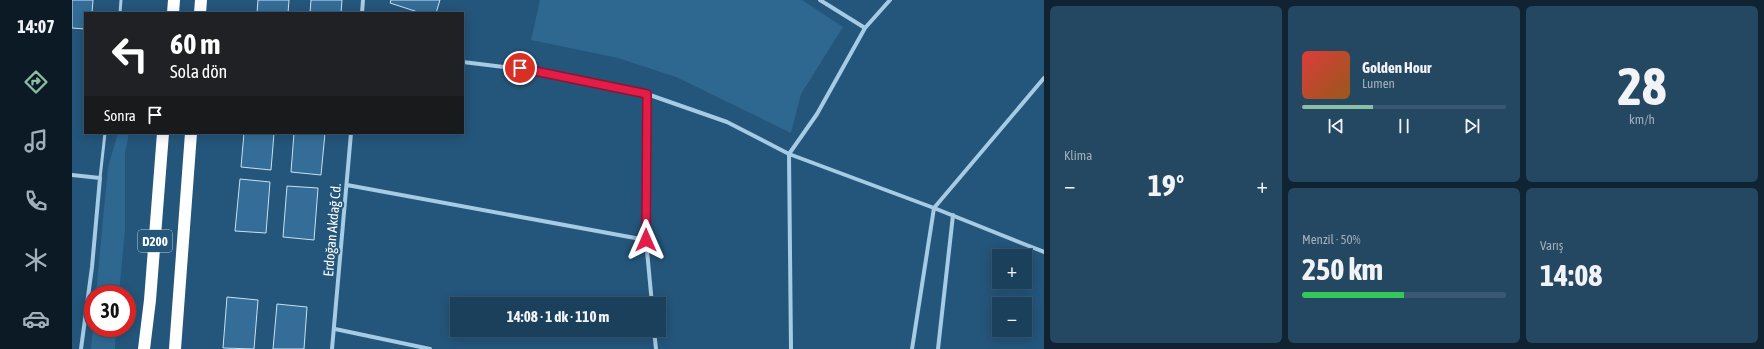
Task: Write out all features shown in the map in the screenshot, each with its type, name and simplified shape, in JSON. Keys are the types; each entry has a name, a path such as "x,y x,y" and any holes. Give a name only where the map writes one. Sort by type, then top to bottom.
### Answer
{"highway":[{"path":"173,12 174,0"},
{"path":"200,12 201,0"},
{"name":"D200","path":"144,349 150,300 164,134"},
{"name":"D200","path":"175,349 191,134"}],"street":[{"path":"362,12 363,0"},
{"path":"820,0 865,28"},
{"path":"791,349 789,154 817,114 865,28 890,0"},
{"path":"464,62 520,68 647,94 727,122 789,154 953,215 1044,252"},
{"path":"912,349 934,208 1044,78"},
{"path":"647,94 646,240 651,297"},
{"name":"Erdoğan Akdağ Cd.","path":"332,349 351,134"},
{"path":"72,176 100,178 92,267 81,349"},
{"path":"347,185 646,240"},
{"path":"938,349 953,215"},
{"path":"334,329 430,349"},
{"path":"655,337 656,349"}],"lane":[{"path":"120,12 122,0"},
{"path":"100,178 105,134"}],"shaded area":[{"path":"540,0 802,0 843,27 801,94 791,133 676,77 618,58 531,40"},
{"path":"118,134 129,134 125,154 125,229 120,285 97,285 108,167"},
{"path":"92,337 116,337 115,349 91,349"}],"building":[{"path":"72,0 93,0 92,12 84,12 84,29 72,28"},
{"path":"258,0 289,0 288,12 257,12"},
{"path":"311,0 342,0 341,12 310,12"},
{"path":"391,0 440,0 436,12 418,12 390,3"},
{"path":"244,134 274,134 271,170 241,167"},
{"path":"294,134 325,134 321,175 291,172"},
{"path":"240,179 270,182 266,233 235,231"},
{"path":"287,186 318,188 314,240 283,237"},
{"path":"227,297 258,300 254,349 223,348"},
{"path":"277,304 307,307 304,349 273,349"}],"route":[{"path":"520,68 647,94 646,240"}]}
